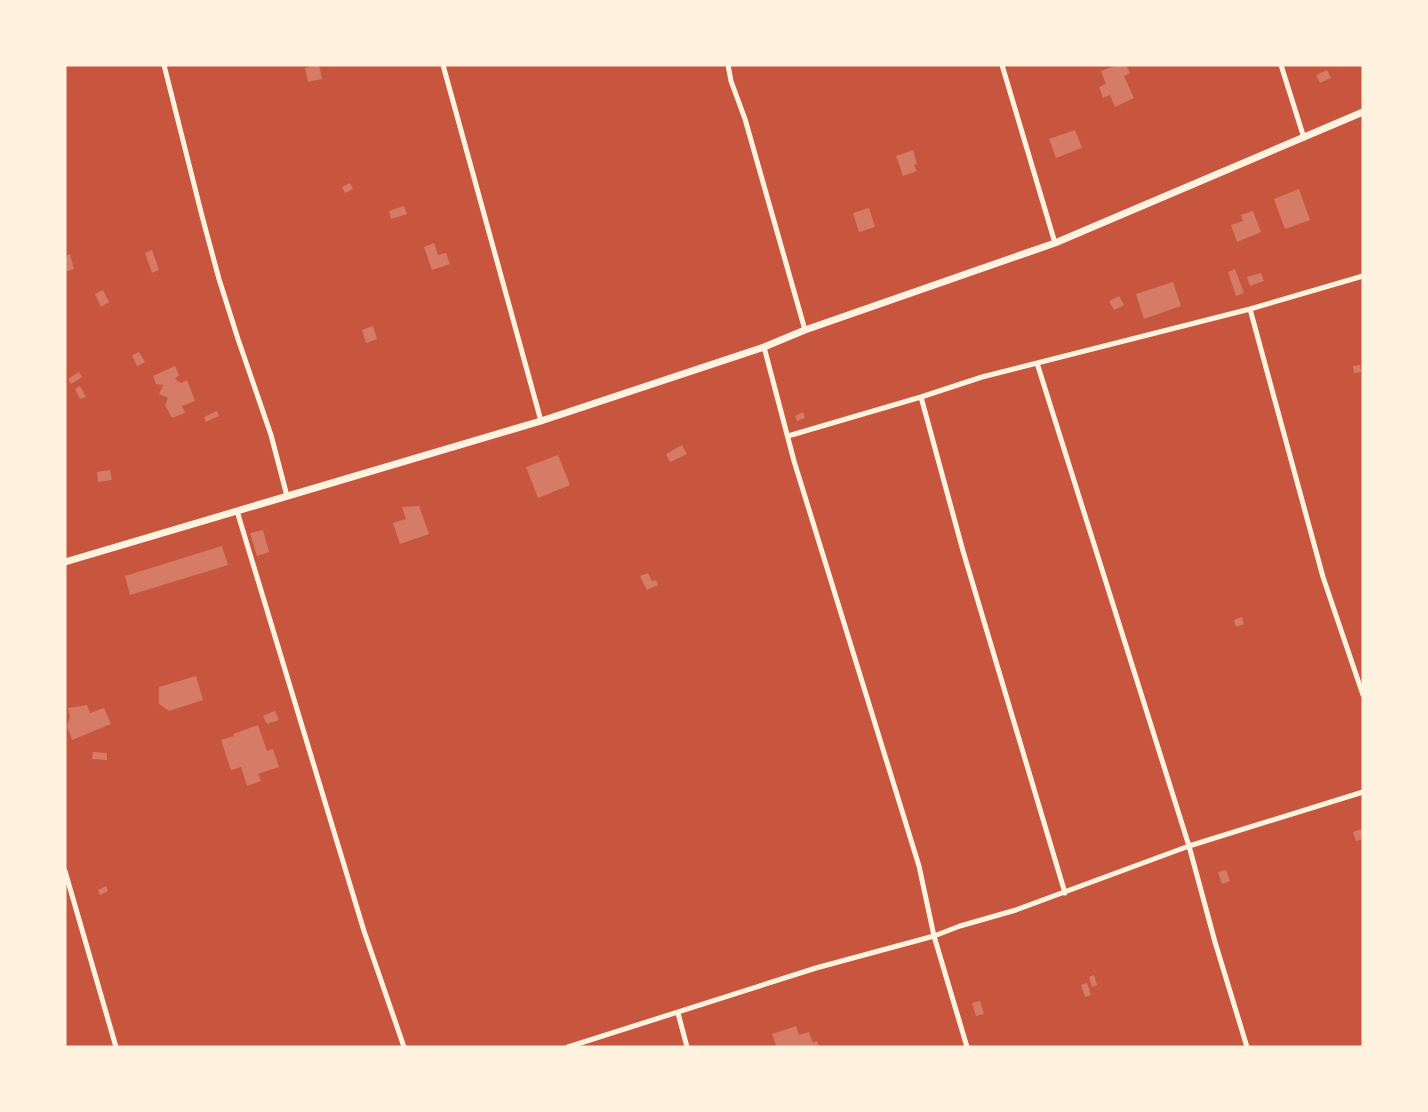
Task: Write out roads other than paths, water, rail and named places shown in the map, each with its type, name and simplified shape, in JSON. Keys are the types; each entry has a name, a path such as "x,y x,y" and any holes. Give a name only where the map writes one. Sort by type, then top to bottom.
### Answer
{"street":[{"path":"164,65 219,279 271,435 287,496"},
{"path":"443,65 541,421"},
{"path":"728,65 805,330"},
{"path":"1002,65 1055,243"},
{"path":"1281,65 1304,138"},
{"path":"65,562 541,421 764,347 805,330 1055,243 1363,112"},
{"path":"788,436 982,377 1250,309 1363,276"},
{"path":"1250,309 1323,577 1363,695"},
{"path":"764,347 788,436 919,866 934,936 967,1047"},
{"path":"1037,363 1189,846 1247,1047"},
{"path":"921,397 963,551 1065,892"},
{"path":"237,511 364,931 404,1047"},
{"path":"568,1047 816,968 934,936 1016,910 1189,846 1363,792"},
{"path":"65,872 116,1047"},
{"path":"678,1013 687,1047"}]}
